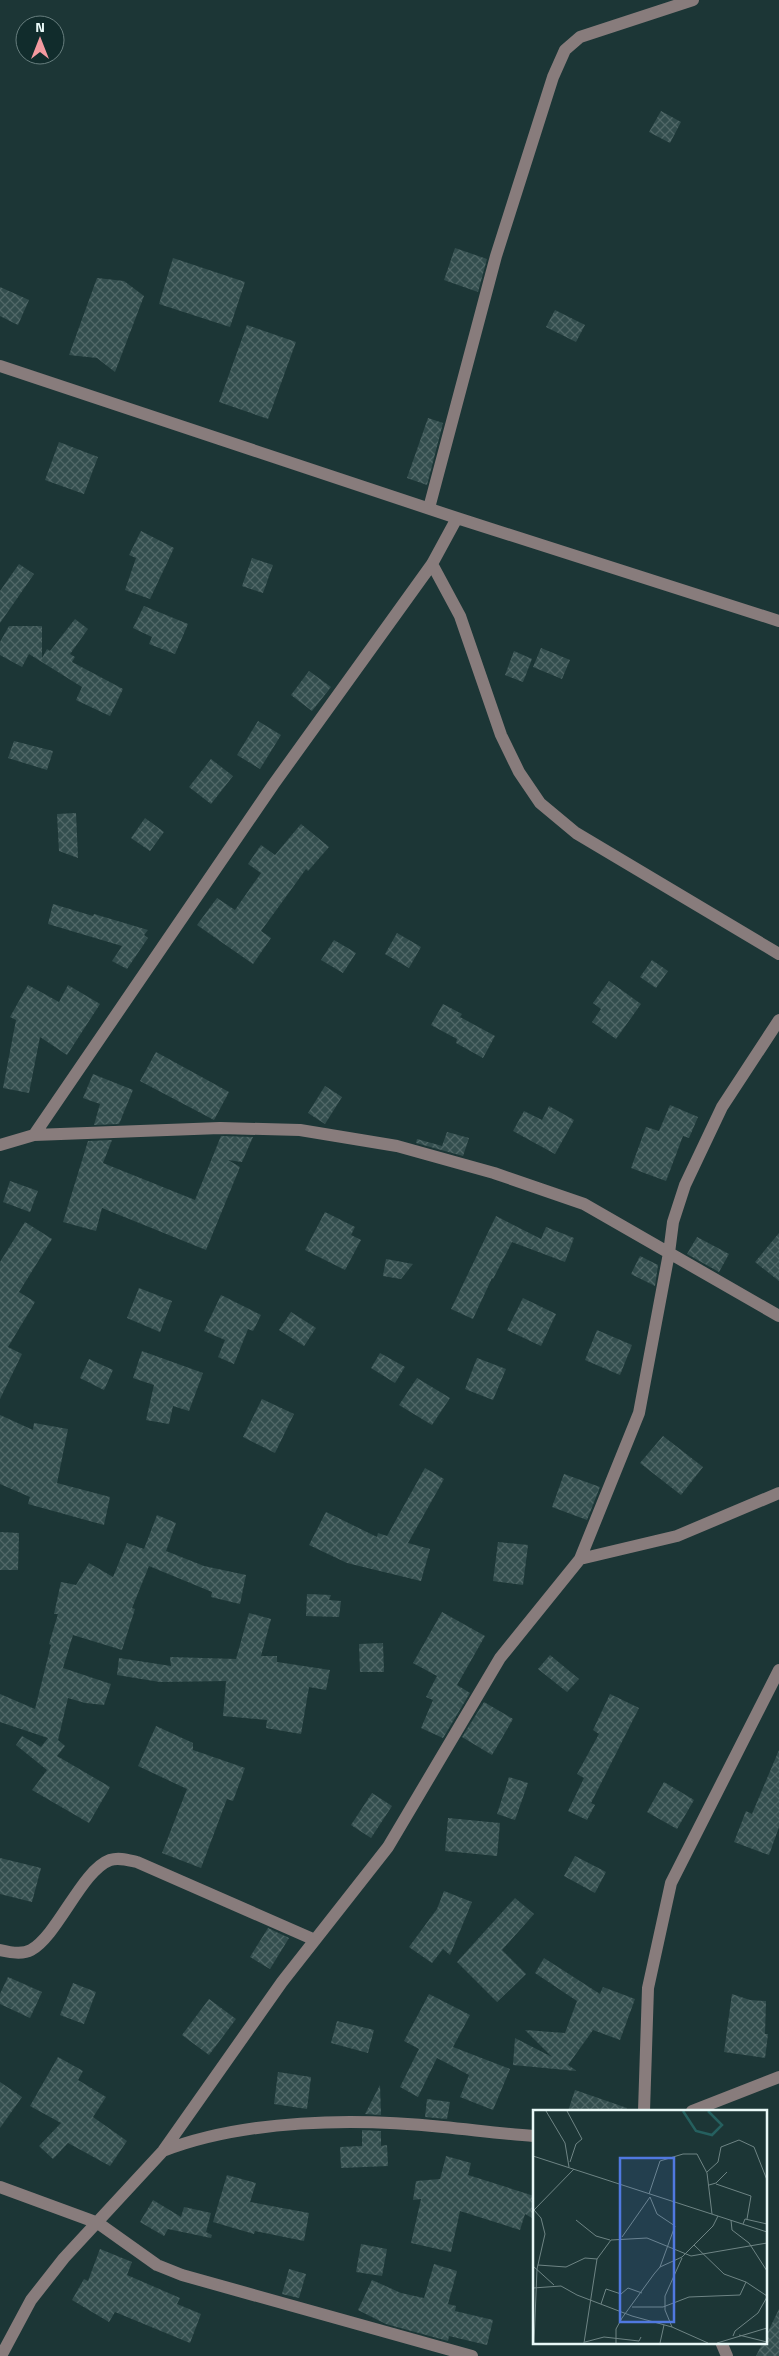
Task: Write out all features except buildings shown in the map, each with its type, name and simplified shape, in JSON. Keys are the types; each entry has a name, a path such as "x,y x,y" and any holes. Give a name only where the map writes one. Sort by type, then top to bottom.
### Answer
{"street":[{"path":"429,508 496,256 554,77 565,50 580,37 693,0"},
{"path":"0,366 457,518 779,621"},
{"path":"34,1135 273,785 432,564 457,518"},
{"path":"432,564 460,616 501,735 519,772 540,803 576,833 779,954"},
{"path":"1,2356 31,2300 64,2258 162,2151 282,1982 388,1847 500,1658 580,1559 639,1413 669,1253 672,1222 685,1185 722,1107 779,1020"},
{"path":"0,1145 34,1135 220,1128 300,1130 397,1146 494,1173 584,1204 779,1316"},
{"path":"580,1559 677,1536 779,1493"},
{"path":"644,2110 648,1988 672,1883 779,1670"},
{"path":"0,1950 17,1953 30,1950 46,1934 97,1869 109,1860 116,1859 137,1862 315,1940"},
{"path":"694,2110 779,2076"},
{"path":"162,2151 189,2141 224,2132 335,2122 442,2127 533,2136"},
{"path":"0,2187 98,2223 158,2265 182,2275 472,2356"},
{"path":"721,2344 727,2356"}]}
